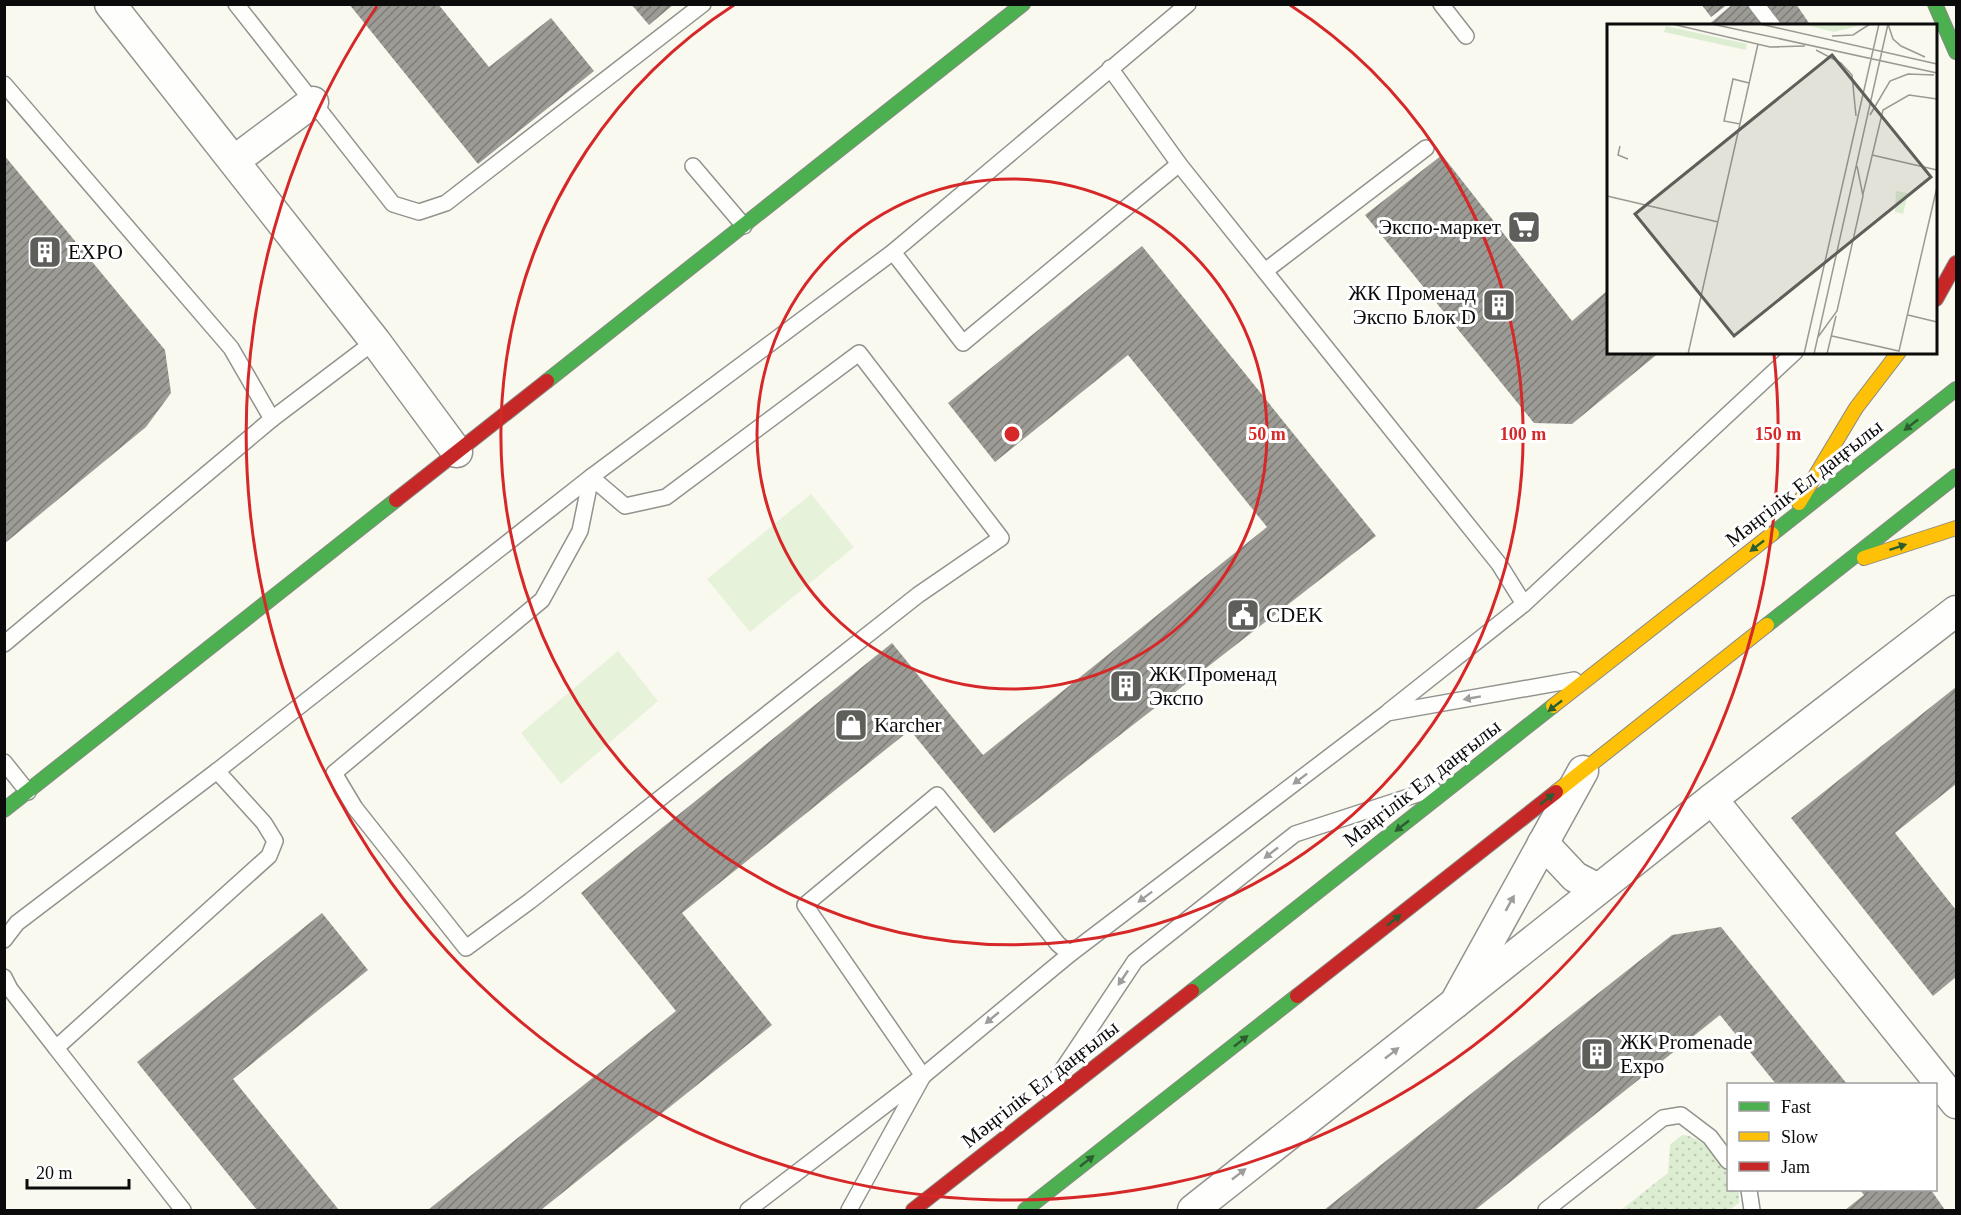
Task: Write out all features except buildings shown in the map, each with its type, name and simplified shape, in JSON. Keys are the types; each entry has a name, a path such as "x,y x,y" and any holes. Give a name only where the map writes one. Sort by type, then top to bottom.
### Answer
{"main road":[{"path":"4,810 1023,4"},
{"path":"1935,4 1956,52"},
{"path":"1937,296 1956,263"},
{"path":"1789,521 1856,408 1897,354"},
{"name":"Мәңгілік Ел даңғылы","path":"913,1210 1956,389"},
{"path":"1025,1210 1956,476"},
{"path":"1843,566 1956,528"}],"street":[{"path":"110,4 375,341 457,452"},
{"path":"234,161 313,102"},
{"path":"1205,1207 1455,1003 1712,798 1956,611"},
{"path":"1455,1003 1583,771"},
{"path":"1712,798 1956,1103"},
{"path":"1543,843 1575,877 1598,889"}],"lane":[{"path":"236,4 393,204 419,212 446,203 703,4"},
{"path":"4,940 17,923 217,771 591,477 892,252 1188,4"},
{"path":"1441,4 1466,36"},
{"path":"1756,4 1771,24"},
{"path":"1110,68 1179,164 1499,564 1524,604"},
{"path":"4,84 231,348 272,419"},
{"path":"1265,271 1426,148"},
{"path":"892,252 963,343 1179,164"},
{"path":"693,166 744,226"},
{"path":"4,644 272,419 375,341"},
{"path":"859,353 1001,538 918,595 540,893 466,948 355,808 334,773 542,600 580,531 591,477 625,506 666,496 859,353"},
{"path":"748,1210 923,1076 1070,954 1387,713 1524,604 1793,354"},
{"path":"1387,713 1591,677"},
{"path":"4,762 28,792"},
{"path":"56,1048 269,856 274,848 275,841 264,823 217,771"},
{"path":"1029,1119 1135,961 1295,834 1461,779"},
{"path":"923,1076 805,905 937,795 1058,944 1070,954"},
{"path":"4,978 10,989 183,1210"},
{"path":"849,1210 923,1076"},
{"path":"1546,1210 1663,1118 1681,1115 1710,1137 1727,1160"},
{"path":"1042,1210 1068,1177"},
{"path":"1749,1191 1752,1210"}],"green space":[{"path":"811,494 854,547 750,632 707,579"},
{"path":"618,651 658,701 561,784 521,733"},
{"path":"1682,1135 1696,1139 1710,1149 1726,1169 1727,1191 1739,1191 1739,1203 1729,1210 1621,1210 1668,1173 1670,1145"}],"traffic: fast":[{"path":"547,381 1023,4"},
{"path":"1935,4 1956,52"},
{"path":"1772,534 1956,389"},
{"path":"1767,625 1956,476"},
{"path":"4,810 396,500"},
{"path":"1192,991 1553,706"},
{"path":"1025,1210 1297,996"}],"traffic: slow":[{"path":"1799,503 1856,408 1897,354"},
{"path":"1864,558 1956,528"},
{"path":"1553,706 1772,534"},
{"path":"1556,792 1767,625"}],"traffic: jam":[{"path":"1937,297 1956,263"},
{"path":"396,500 547,381"},
{"path":"1297,996 1556,792"},
{"path":"913,1210 1192,991"}],"place":[{"name":"Экспо-маркет","path":"1524,227"},
{"name":"EXPO","path":"45,252"},
{"name":"ЖК Променад Экспо Блок D","path":"1499,305"},
{"name":"CDEK","path":"1243,615"},
{"name":"ЖК Променад Экспо","path":"1126,686"},
{"name":"Karcher","path":"851,725"},
{"name":"ЖК Promenade Expo","path":"1597,1054"}]}
